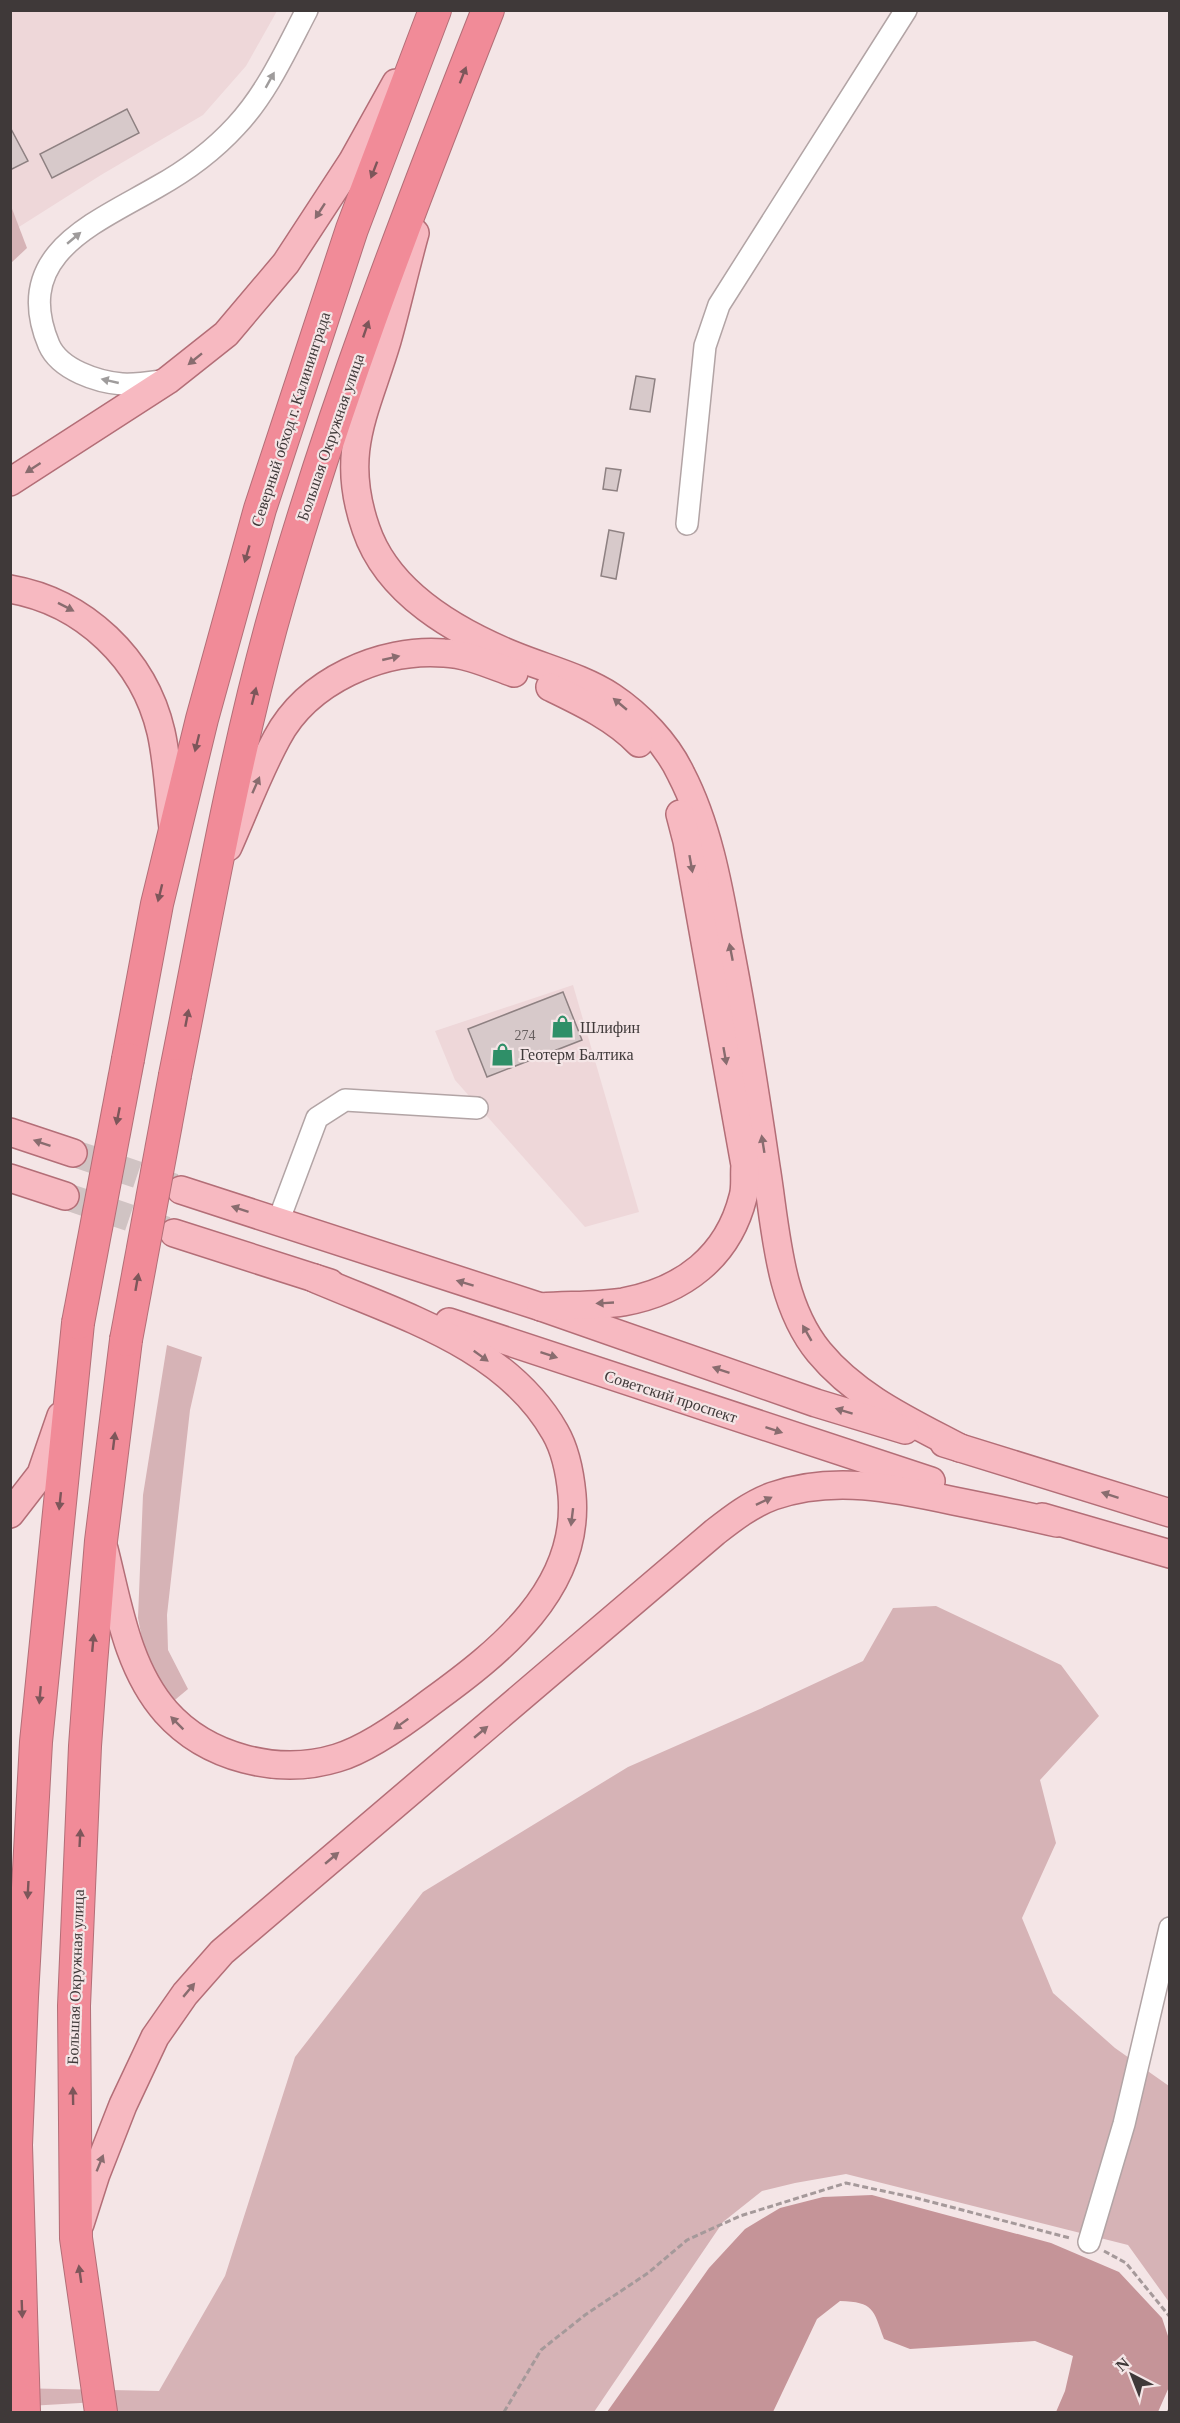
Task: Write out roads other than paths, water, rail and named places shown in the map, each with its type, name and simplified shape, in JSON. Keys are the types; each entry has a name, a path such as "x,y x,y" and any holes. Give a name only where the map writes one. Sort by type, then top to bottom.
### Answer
{"highway":[{"name":"Большая Окружная улица","path":"101,2412 75,2238 73,2078 78,1872 85,1746 102,1541 126,1340 175,1076 244,732 302,519 368,325 488,10"},
{"name":"Северный обход г. Калининграда","path":"24,2412 13,2131 36,1742 78,1323 157,904 229,616 260,509 352,228 433,14"}],"main road":[{"path":"10,482 168,380 226,334 286,263 352,162 433,14"},
{"path":"441,130 386,343 367,397 354,446 355,485 368,535 379,555 402,585 432,612 479,639 611,696 662,744 681,771 707,844 722,903 744,1019 781,1262 796,1313 816,1348 843,1378 890,1411 960,1448"},
{"path":"10,589 50,600 75,612 99,630 118,649 141,679 161,733 174,836"},
{"path":"215,877 277,736 300,707 318,691 363,665 396,656 444,652 469,657 545,685 607,718 630,734 650,756 667,780 678,807 687,842 745,1165 744,1195 732,1227 718,1251 694,1274 662,1292 622,1302 541,1307"},
{"path":"10,1132 73,1153"},
{"path":"10,1178 65,1196"},
{"path":"181,1190 541,1307 816,1403 1170,1513"},
{"name":"Советский проспект","path":"174,1233 1167,1559"},
{"path":"102,1541 134,1658 143,1678 166,1712 187,1733 226,1754 281,1766 337,1758 390,1732 458,1683 507,1642 533,1614 553,1583 566,1551 573,1510 570,1469 555,1432 529,1396 504,1372 475,1351 314,1278"},
{"path":"10,1514 41,1474 73,1380"},
{"path":"75,2238 96,2174 123,2105 155,2037 185,1994 215,1960 696,1548 744,1510 772,1497 802,1488 830,1484 880,1486 1058,1523"}],"street":[{"path":"168,380 122,384 85,376 67,364 51,350 42,328 39,302 42,281 52,259 71,238 105,214 158,187 185,169 236,127 266,87 307,10"},
{"path":"687,524 705,346 719,305 906,10"},
{"path":"278,1222 317,1118 345,1100 477,1108"},
{"path":"1089,2242 1124,2124 1170,1928"}],"tunnel":[{"path":"73,1153 174,1187"},
{"path":"65,1196 166,1230"}],"place":[{"name":"Шлифин","path":"562,1027"},
{"name":"Геотерм Балтика","path":"502,1054"}]}
